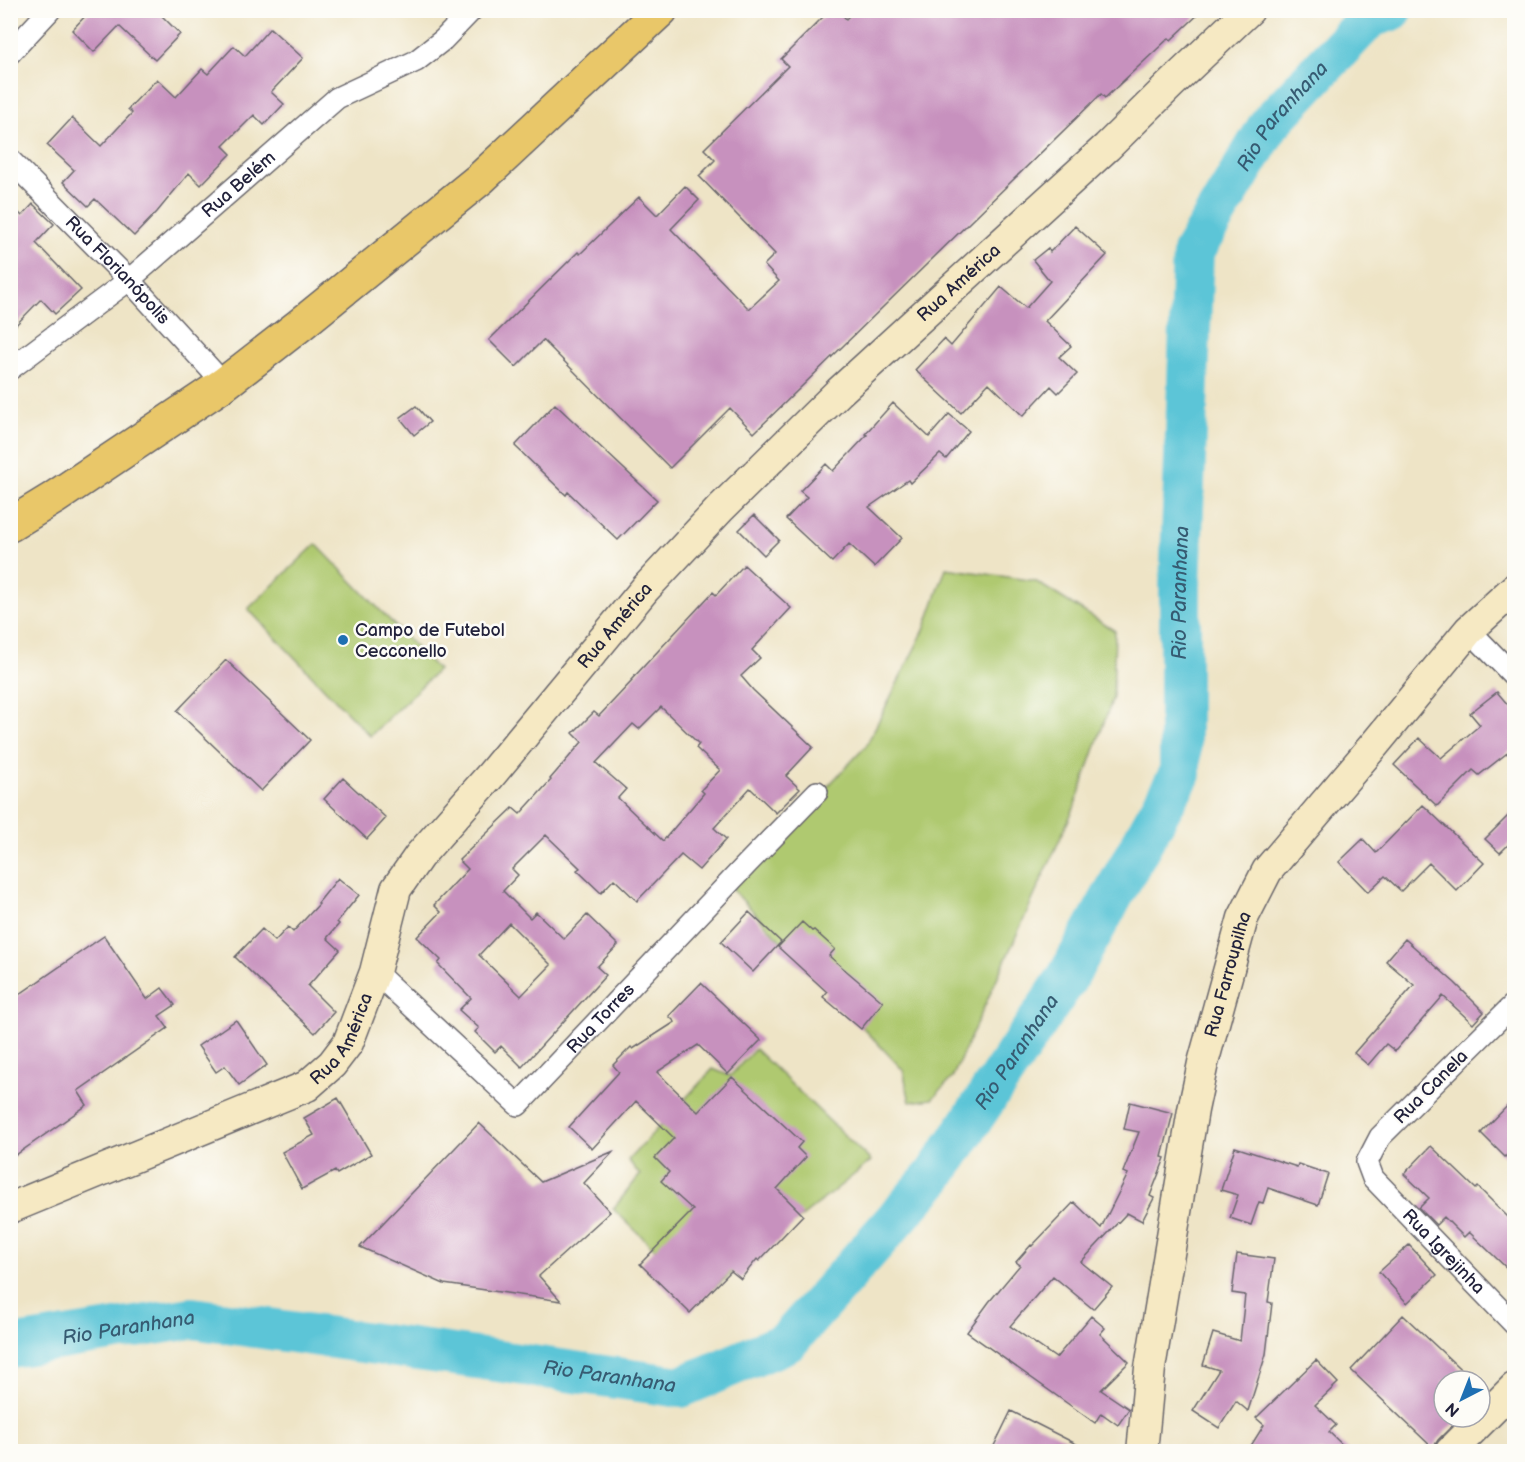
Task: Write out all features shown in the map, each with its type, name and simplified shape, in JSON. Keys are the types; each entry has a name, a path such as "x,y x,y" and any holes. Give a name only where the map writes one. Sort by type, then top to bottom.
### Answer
{"main road":[{"path":"10,525 224,384 481,178 656,12"}],"street":[{"path":"10,52 50,10"},
{"name":"Rua Belém","path":"10,369 129,280 337,98 416,61 443,40 472,10"},
{"name":"Rua América","path":"10,1208 307,1086 332,1064 348,1043 375,972 396,889 407,872 645,589 721,508 839,392 1107,147 1250,10"},
{"name":"Rua Florianópolis","path":"10,160 129,280 224,384"},
{"name":"Rua Farroupilha","path":"1142,1452 1150,1368 1193,1110 1203,1063 1243,918 1266,871 1469,630 1515,589"},
{"path":"1469,630 1515,676"},
{"name":"Rua Torres","path":"375,972 518,1105 818,792"},
{"name":"Rua Canela","path":"1373,1178 1367,1162 1380,1137 1515,1004"},
{"name":"Rua Igrejinha","path":"1373,1178 1515,1324"},
{"path":"1450,1452 1515,1388"}],"green space":[{"name":"Campo de Futebol Cecconello","path":"316,544 438,670 370,736 248,609"},
{"path":"946,568 1035,581 1115,631 1113,697 1074,808 952,1078 932,1099 910,1102 903,1070 731,888 866,746 924,630"},
{"path":"755,1049 871,1161 704,1296 613,1209 640,1175 628,1160 713,1069 730,1076"}],"building":[{"path":"91,10 156,10 180,34 155,60 119,26 94,52 72,30"},
{"path":"830,10 838,10 846,19 855,10 1203,10 1171,40 1169,38 1105,98 1101,94 754,433 730,408 670,468 543,340 516,367 489,340 578,252 580,254 639,197 657,215 685,186 699,200 671,229 749,309 779,281 764,265 775,254 699,176 715,160 704,149 788,66 781,59"},
{"path":"270,28 303,58 271,92 284,104 264,125 254,115 223,146 231,154 201,185 189,173 134,236 95,199 88,206 63,182 74,170 47,145 72,118 101,146 132,113 128,109 157,79 176,97 202,69 208,74 234,46 245,56"},
{"path":"10,204 22,216 33,204 54,224 36,243 81,290 55,314 41,299 10,331"},
{"path":"1075,226 1107,255 1045,321 1071,346 1059,357 1077,374 1058,393 1051,386 1023,416 989,383 961,413 915,370 944,339 951,346 1001,287 1026,308 1050,281 1033,260 1048,248 1050,252"},
{"path":"893,403 929,437 949,414 969,431 946,459 940,454 910,483 908,480 869,507 902,538 874,567 849,544 832,562 786,519 807,497 800,491 826,464 833,471"},
{"path":"555,404 657,500 618,540 568,492 566,495 515,446"},
{"path":"416,406 430,422 414,435 400,418"},
{"path":"754,515 779,540 764,555 739,530"},
{"path":"744,565 791,608 752,650 760,658 741,676 813,747 786,776 800,789 776,813 750,788 714,828 726,839 699,870 681,855 637,901 614,879 601,893 577,870 580,868 546,835 512,869 518,875 503,891 530,918 536,912 564,939 587,915 618,945 597,967 606,975 522,1067 501,1046 495,1052 475,1032 479,1028 459,1010 471,998 438,964 441,960 417,937 441,912 434,905 468,869 459,860 513,808 520,814 582,742 573,733 594,712 599,716 713,592 716,595","holes":["661,707 699,744 696,748 720,770 701,790 704,793 663,841 618,798 626,789 596,763 633,724 639,729","509,923 551,965 521,996 479,955"]},
{"path":"226,660 310,740 261,791 177,711"},
{"path":"1497,692 1515,713 1515,747 1479,775 1473,770 1437,806 1394,765 1419,738 1441,758 1480,725 1470,713"},
{"path":"343,778 386,818 367,839 324,799"},
{"path":"1423,805 1484,863 1457,891 1429,863 1401,891 1385,876 1368,892 1339,862 1363,839 1376,853"},
{"path":"1515,809 1515,838 1500,853 1485,839"},
{"path":"338,878 359,895 327,938 340,950 308,986 334,1012 315,1033 235,957 262,929 275,941 288,927 293,932 319,904"},
{"path":"749,912 781,942 753,972 721,942"},
{"path":"802,922 835,949 829,956 883,1002 861,1029 823,997 827,992 778,947"},
{"path":"104,936 147,999 162,988 175,1005 159,1016 168,1028 78,1091 87,1105 10,1159 10,1001"},
{"path":"1405,939 1484,1012 1473,1024 1443,996 1395,1051 1386,1044 1368,1065 1354,1053 1414,985 1386,961"},
{"path":"701,983 761,1040 728,1074 698,1045 657,1072 698,1112 732,1077 802,1142 797,1148 806,1157 777,1189 803,1215 759,1261 757,1259 741,1279 731,1271 690,1313 640,1264 693,1210 661,1181 669,1172 655,1158 674,1138 636,1101 592,1149 569,1127 619,1072 613,1065 631,1047 633,1049 675,1022 669,1016"},
{"path":"236,1020 267,1065 239,1085 225,1066 216,1072 198,1046"},
{"path":"338,1098 371,1154 337,1174 335,1171 302,1189 282,1152 314,1135 304,1118"},
{"path":"1515,1098 1515,1147 1505,1157 1481,1133"},
{"path":"1130,1102 1173,1113 1162,1157 1165,1158 1150,1196 1154,1198 1142,1221 1127,1213 1081,1262 1112,1287 1093,1309 1053,1276 1010,1326 1056,1358 1091,1316 1105,1328 1100,1334 1129,1362 1101,1390 1129,1409 1118,1425 1101,1413 1095,1423 967,1332 1020,1265 1016,1262 1074,1202 1101,1228 1128,1174 1123,1172 1139,1132 1124,1129"},
{"path":"479,1123 541,1182 614,1151 584,1183 610,1212 539,1276 561,1301 444,1284 360,1247"},
{"path":"1431,1146 1476,1189 1478,1187 1515,1224 1515,1276 1469,1232 1464,1237 1444,1217 1436,1225 1419,1208 1429,1198 1404,1174"},
{"path":"1235,1147 1297,1167 1298,1164 1328,1174 1318,1205 1268,1188 1263,1203 1259,1202 1251,1225 1230,1218 1238,1195 1221,1190"},
{"path":"1409,1245 1437,1275 1407,1303 1379,1272"},
{"path":"1237,1254 1274,1259 1268,1302 1272,1303 1266,1354 1248,1411 1236,1401 1219,1428 1193,1411 1219,1370 1203,1365 1213,1333 1240,1341 1245,1295 1232,1293"},
{"path":"1403,1315 1460,1369 1432,1369 1432,1429 1449,1429 1433,1448 1351,1370"},
{"path":"1316,1360 1338,1383 1315,1405 1336,1425 1329,1432 1350,1452 1247,1452 1264,1425 1256,1418"},
{"path":"1011,1411 1092,1452 991,1452"}],"waterway":[{"name":"Rio Paranhana","path":"10,1347 192,1318 681,1387 787,1342 934,1176 1067,978 1180,774 1180,587 1193,252 1270,123 1370,17 1392,10"}],"place":[{"name":"Campo de Futebol Cecconello","path":"343,640"}]}
